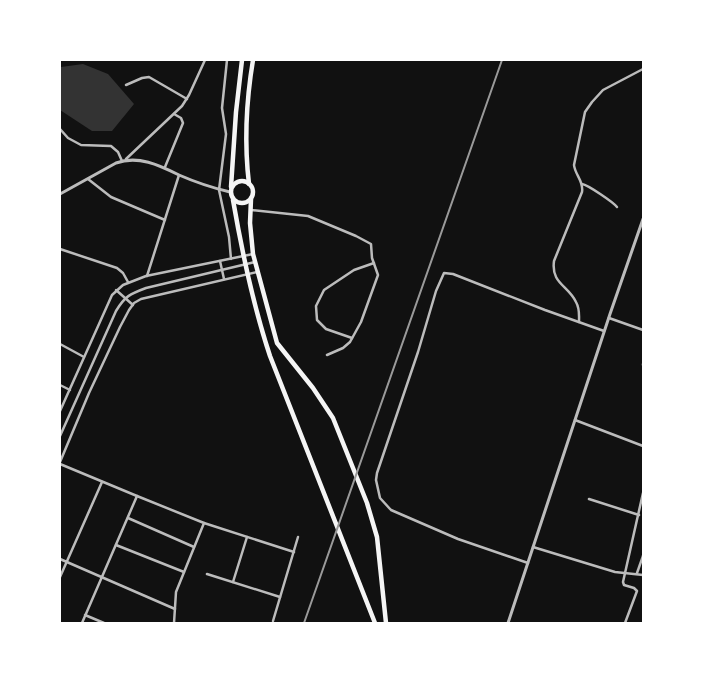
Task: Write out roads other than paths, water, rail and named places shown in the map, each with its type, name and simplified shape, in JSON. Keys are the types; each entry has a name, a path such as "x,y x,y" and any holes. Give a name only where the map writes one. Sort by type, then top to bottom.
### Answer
{"highway":[{"path":"242,60 236,112 231,190 261,331 342,538 346,554 375,623"},
{"path":"253,60 249,85 246,134 249,184 253,191 250,210 253,254 257,272 277,343 313,388 332,418 367,504 377,537 386,623"},
{"path":"231,190 237,182 249,184"},
{"path":"233,200 240,204 251,199"}],"street":[{"path":"60,194 124,160 174,114 186,99 205,60"},
{"path":"227,60 222,108 226,134 219,190 229,237 231,259"},
{"path":"579,322 579,309 576,302 556,279 553,268 554,261 582,192 582,184 575,172 574,165 585,112 603,90 643,70"},
{"path":"126,85 149,77 186,99"},
{"path":"165,167 183,122 181,118 174,114"},
{"path":"60,129 68,138 82,145 111,146 124,160 148,162 165,167 219,190 231,190"},
{"path":"146,276 180,175"},
{"path":"88,179 111,197 165,220"},
{"path":"582,184 588,185 603,197 612,201 617,207"},
{"path":"250,210 308,216 369,242 372,246 377,280 361,322 352,338 343,348 327,355"},
{"path":"508,623 643,219"},
{"path":"60,249 117,268 123,273 129,283"},
{"path":"60,411 116,290 146,276 253,254"},
{"path":"220,261 224,280"},
{"path":"60,436 116,311 125,298 146,288 255,262"},
{"path":"352,338 333,332 320,324 316,316 316,306 327,287 338,282 354,270 374,263"},
{"path":"257,272 141,299 133,305 93,385 60,463 102,482 204,522 294,552"},
{"path":"528,563 458,539 391,510 380,498 376,480 377,472 418,352 436,291 444,273 453,274 604,331"},
{"path":"116,290 133,305"},
{"path":"609,318 643,330"},
{"path":"60,344 84,358"},
{"path":"60,385 70,390"},
{"path":"575,420 643,446"},
{"path":"60,577 102,482"},
{"path":"625,623 637,593 634,588 624,584 643,493"},
{"path":"82,623 137,496"},
{"path":"590,499 639,515"},
{"path":"128,518 194,547"},
{"path":"174,623 176,592 204,522"},
{"path":"233,582 247,537"},
{"path":"273,621 298,537"},
{"path":"116,545 184,572"},
{"path":"533,548 625,574 643,575"},
{"path":"637,574 643,556"},
{"path":"60,559 175,609"},
{"path":"207,574 280,598"},
{"path":"85,615 104,623"}],"railway":[{"path":"304,623 502,60"}]}
